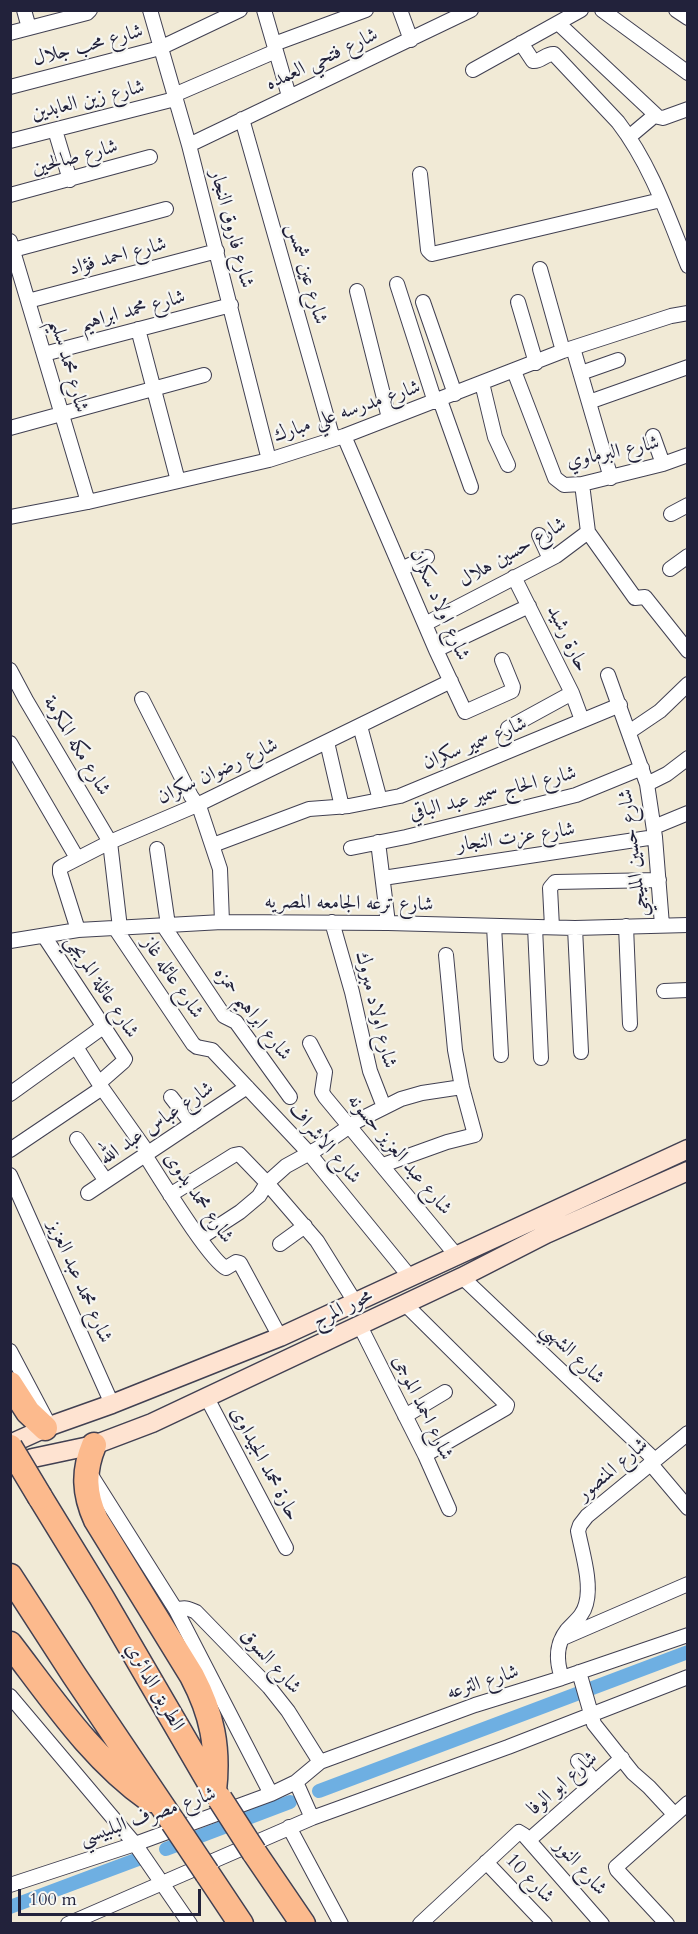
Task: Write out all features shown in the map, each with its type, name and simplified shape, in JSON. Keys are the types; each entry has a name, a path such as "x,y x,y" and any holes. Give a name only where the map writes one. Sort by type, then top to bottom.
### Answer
{"highway":[{"path":"10,1384 28,1412 47,1427"},
{"name":"الطريق الدائري","path":"10,1445 217,1795 303,1923"},
{"path":"90,1456 87,1494 96,1520 192,1676 203,1698 211,1722 215,1747 217,1795"},
{"path":"10,1576 241,1923"},
{"path":"10,1644 69,1722 96,1752 170,1817"}],"main road":[{"name":"محور المرج","path":"10,1445 47,1427 112,1404 280,1337 687,1149"},
{"name":"محور المرج","path":"10,1466 33,1458 90,1456 138,1429 360,1326 546,1234 687,1171"},
{"path":"254,1347 264,1371"}],"street":[{"path":"24,10 29,28"},
{"path":"10,33 87,13 90,10"},
{"name":"شارع فاروق النجار","path":"150,10 189,145 269,460"},
{"name":"شارع محب جلال","path":"10,87 160,48 240,10"},
{"path":"264,10 289,96"},
{"name":"شارع زين العابدين","path":"10,141 175,97 275,47 366,10"},
{"path":"400,10 411,40"},
{"name":"شارع فتحي العمده","path":"189,145 411,40 454,14 471,10"},
{"path":"473,70 581,10"},
{"path":"602,10 687,73"},
{"path":"676,10 687,18"},
{"path":"559,24 657,116"},
{"path":"521,43 533,61 554,54 618,122 641,155 687,267"},
{"path":"629,137 651,118 687,110"},
{"name":"شارع عين شمس","path":"242,119 338,437"},
{"path":"55,130 70,180"},
{"name":"شارع صالحين","path":"10,195 150,157"},
{"path":"420,174 428,250 432,254 661,200"},
{"path":"12,245 166,209"},
{"name":"شارع محمد سليم","path":"12,245 88,502"},
{"name":"شارع احمد فؤاد","path":"28,301 217,251"},
{"path":"540,269 568,350 580,374 610,478"},
{"path":"397,284 471,487"},
{"path":"357,291 389,418"},
{"path":"423,302 455,394"},
{"path":"518,302 536,363"},
{"name":"شارع محمد ابراهيم","path":"44,354 231,305"},
{"name":"شارع مدرسه علي مبارك","path":"10,517 88,502 269,460 438,401 568,350 671,316 687,313"},
{"path":"138,329 178,481"},
{"path":"580,374 618,360"},
{"path":"589,402 687,367"},
{"name":"شارع البرماوي","path":"514,371 555,478 564,485 610,478 687,455"},
{"path":"10,428 204,375"},
{"path":"482,383 495,437 508,465"},
{"path":"653,436 663,464"},
{"name":"شارع اولاد سكران","path":"338,437 401,569 465,712 512,691 513,687 502,660"},
{"path":"582,484 588,532 635,598 645,597 687,651"},
{"path":"671,514 687,505"},
{"name":"شارع حسين هلال","path":"425,624 549,559 588,532"},
{"path":"539,535 549,559"},
{"path":"670,569 687,556"},
{"path":"401,569 427,557"},
{"name":"حارة رشيد","path":"514,577 572,693 582,720"},
{"path":"436,650 529,606"},
{"name":"شارع مكه المكرمة","path":"10,670 110,842"},
{"name":"شارع حسين المليجي","path":"608,675 647,784 655,832 662,925"},
{"name":"شارع رضوان سكران","path":"78,930 60,868 110,842 197,805 451,681"},
{"path":"629,732 660,711 687,684"},
{"path":"508,728 572,693"},
{"path":"142,699 197,805 213,845 220,869 222,922"},
{"name":"شارع سمير سكران","path":"213,845 309,809 342,807 400,796 620,705"},
{"path":"360,726 380,800"},
{"path":"327,742 342,807"},
{"path":"10,743 77,858"},
{"path":"647,784 667,774 687,758"},
{"name":"شارع الحاج سمير عبد الباقي","path":"351,848 576,795 642,768"},
{"name":"شارع عزت النجار","path":"383,878 655,832 687,813"},
{"path":"110,842 118,928"},
{"path":"378,842 388,923"},
{"path":"157,849 165,925"},
{"path":"552,927 550,888 555,882 658,880"},
{"name":"شارع ترعه الجامعه المصريه","path":"10,941 78,930 222,922 332,922 575,928 687,925"},
{"name":"شارع اولاد مبروك","path":"332,922 352,992 370,1071 384,1107"},
{"name":"شارع ابراهيم حمزه","path":"165,925 224,1016 236,1022 290,1097"},
{"path":"494,926 501,1055"},
{"path":"626,926 630,1024"},
{"path":"535,927 541,1058"},
{"name":"شارع عائله غاز","path":"118,928 193,1044 200,1048"},
{"path":"575,928 581,1052"},
{"name":"شارع عائلة المريجي","path":"44,936 125,1059 100,1086"},
{"path":"383,1165 447,1142 475,1135 455,1050 446,955"},
{"path":"664,991 687,990"},
{"path":"10,1094 103,1027"},
{"name":"شارع عبد العزيز حسونه","path":"310,1043 325,1072 322,1092 456,1255"},
{"name":"شارع محمد بدوى","path":"76,1047 200,1238 223,1267 229,1267 236,1262 240,1263 280,1337"},
{"name":"شارع الاشراف","path":"200,1048 212,1050 308,1152 410,1277"},
{"path":"10,1150 100,1086"},
{"name":"شارع عباس عبد الله","path":"88,1193 247,1087"},
{"path":"200,1238 240,1212 259,1196 267,1184 286,1166 317,1149 350,1125 384,1107 422,1093 462,1087"},
{"path":"171,1096 192,1124"},
{"path":"77,1139 106,1181"},
{"path":"171,1195 237,1154 241,1156 317,1241 355,1302"},
{"name":"شارع محمد عبد العزيز","path":"10,1175 112,1404"},
{"path":"280,1244 305,1226"},
{"name":"شارع الشهبي","path":"462,1277 653,1461 687,1508"},
{"path":"405,1304 507,1405 506,1408 424,1455"},
{"name":"شارع احمد الموجى","path":"360,1326 449,1509"},
{"path":"10,1350 47,1427"},
{"path":"405,1416 445,1392"},
{"name":"حارة محمد الجيداوى","path":"207,1398 286,1548"},
{"name":"شارع المنصور","path":"562,1639 567,1630 581,1616 587,1602 588,1587 578,1531 580,1525 587,1516 687,1433"},
{"path":"90,1456 176,1611 271,1794"},
{"path":"562,1678 557,1659 562,1639 687,1584"},
{"name":"شارع السوق","path":"176,1611 190,1608 196,1612 248,1664 288,1711 320,1762"},
{"name":"شارع الترعه","path":"296,1782 320,1762 475,1705 562,1678 583,1685 687,1635"},
{"path":"68,1923 289,1827 591,1716 687,1677"},
{"path":"583,1685 594,1724 633,1773 674,1814"},
{"path":"10,1696 135,1844 190,1923"},
{"name":"شارع ابو الوفا","path":"529,1840 622,1758"},
{"path":"578,1761 595,1782"},
{"path":"296,1782 312,1818"},
{"name":"شارع مصرف البلبيسي","path":"10,1885 135,1844 271,1794 296,1782"},
{"path":"667,1923 616,1867 687,1803"},
{"path":"289,1827 342,1923"},
{"path":"424,1922 517,1833 522,1833 529,1840"},
{"name":"شارع النور","path":"529,1840 602,1923"},
{"name":"شارع 10","path":"486,1862 545,1923"}],"waterway":[{"path":"319,1791 688,1652"},
{"path":"166,1849 290,1802"},
{"path":"10,1907 141,1858"}]}
